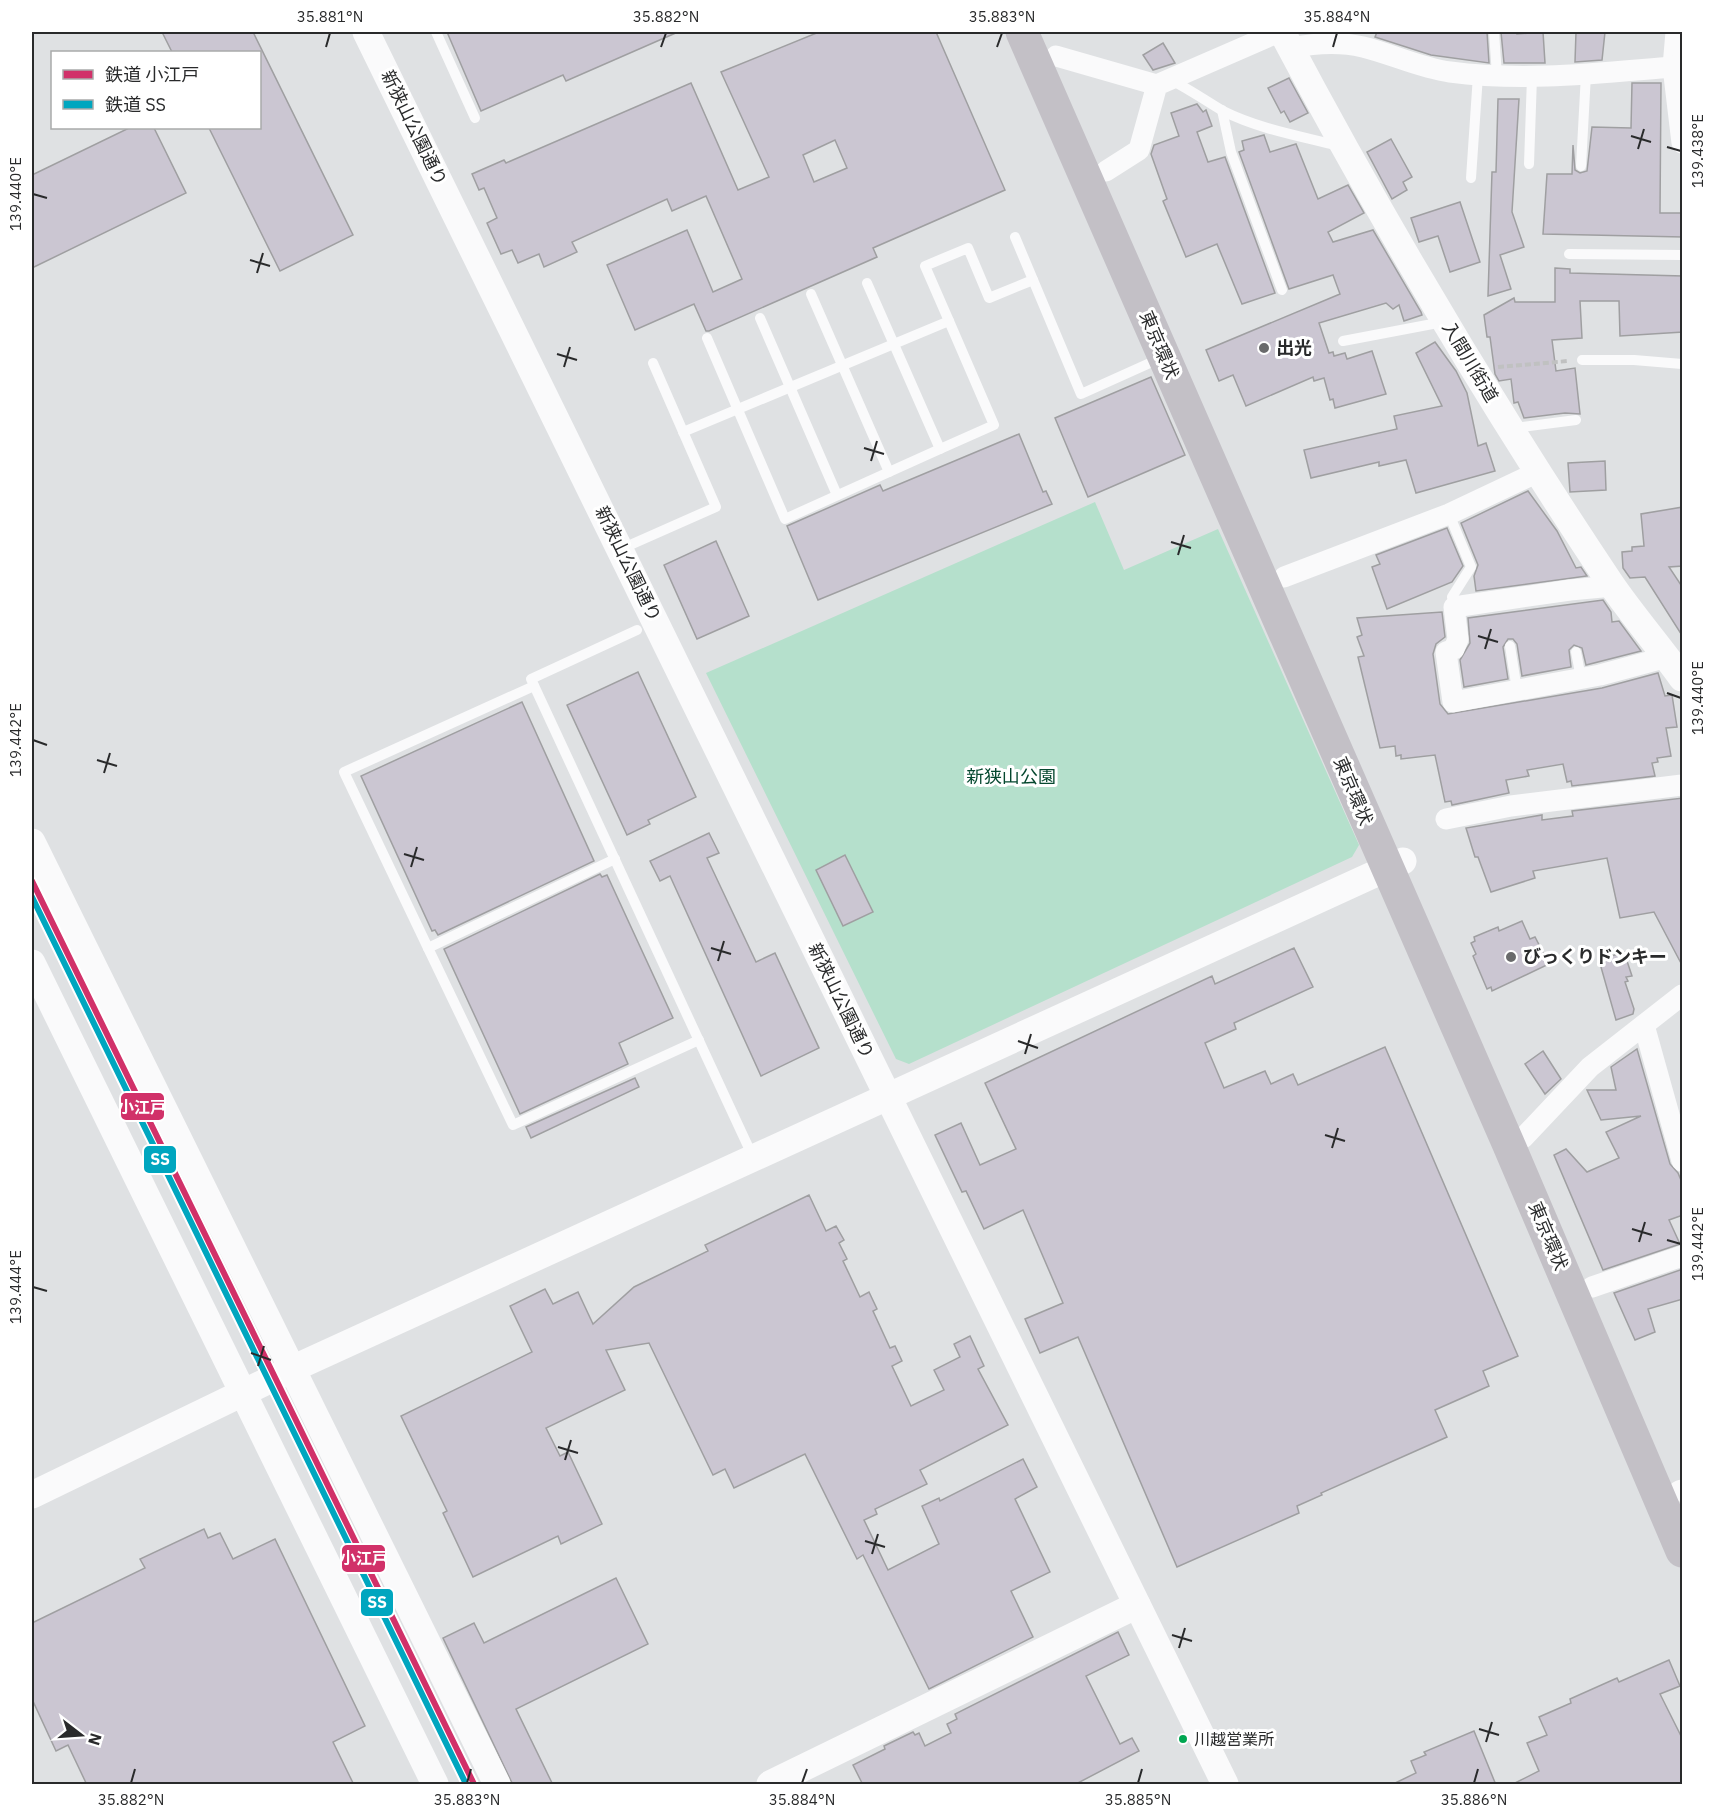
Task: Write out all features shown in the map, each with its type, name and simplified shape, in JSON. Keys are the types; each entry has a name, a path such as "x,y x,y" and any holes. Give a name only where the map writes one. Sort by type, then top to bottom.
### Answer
{"highway":[{"name":"東京環状","path":"1022,32 1164,357 1395,865 1592,1287 1681,1493"},
{"name":"東京環状","path":"1050,44 1284,577 1395,865 1513,1154 1683,1551"}],"street":[{"name":"新狭山公園通り","path":"366,32 1225,1785"},
{"path":"1676,32 1683,143"},
{"path":"1050,44 1164,82 1284,37 1314,43 1363,47 1429,67 1487,76 1587,75 1678,65"},
{"name":"入間川街道","path":"1284,37 1474,371 1613,586 1675,667"},
{"path":"1106,171 1139,150 1164,82"},
{"path":"1284,577 1449,514 1538,472"},
{"path":"1613,586 1454,607 1458,639 1454,649 1446,652 1453,702 1581,678 1675,667"},
{"path":"1446,819 1511,806 1683,785"},
{"path":"32,842 497,1785"},
{"path":"32,1495 292,1369 1395,865"},
{"path":"32,963 435,1785"},
{"path":"1523,1138 1590,1067 1683,995"},
{"path":"1644,1025 1683,1161"},
{"path":"1592,1287 1683,1256"},
{"path":"770,1785 1137,1605"}],"lane":[{"path":"436,32 475,118"},
{"path":"1471,178 1494,32"},
{"path":"1581,166 1587,75"},
{"path":"1529,164 1532,77"},
{"path":"1164,82 1207,98 1222,110 1259,126 1348,149"},
{"path":"1222,110 1231,152 1282,290"},
{"path":"1015,237 1081,394 1164,357"},
{"path":"708,338 785,519 994,426 925,266 968,248 989,298 1033,280"},
{"path":"1569,254 1683,255"},
{"path":"867,283 940,449"},
{"path":"811,294 889,472"},
{"path":"760,318 837,495"},
{"path":"683,432 949,321"},
{"path":"1343,341 1446,322"},
{"path":"1582,360 1634,360 1683,364"},
{"path":"621,549 716,507 653,363"},
{"path":"1510,429 1576,420"},
{"path":"1449,514 1471,567 1452,597 1454,607"},
{"path":"637,630 531,679 754,1159"},
{"path":"1510,646 1517,690"},
{"path":"1576,652 1581,678"},
{"path":"534,686 344,772 513,1125 699,1040"},
{"path":"428,948 615,859"}],"path":[{"path":"1474,371 1530,363 1582,360"}],"green space":[{"name":"新狭山公園","path":"1095,502 1124,570 1218,529 1359,845 1352,857 909,1064 896,1059 706,673"}],"building":[{"path":"162,32 253,32 353,235 280,271 209,129 261,129 261,51 172,51"},
{"path":"447,32 678,32 566,81 563,75 481,111"},
{"path":"819,32 936,32 1005,190 873,248 877,257 709,331 706,331 694,304 635,330 607,265 687,230 713,292 742,279 706,196 672,211 667,199 572,242 577,252 544,267 539,254 518,263 512,250 501,254 487,223 497,218 484,188 479,190 472,174 504,160 506,163 691,83 738,190 769,177 721,72","holes":["835,140 847,168 814,182 803,155"]},
{"path":"1377,32 1487,32 1489,63 1431,55 1375,37"},
{"path":"1501,32 1517,32 1517,34 1543,32 1545,63 1504,63"},
{"path":"1576,32 1605,32 1602,60 1575,62"},
{"path":"1163,43 1175,63 1153,70 1143,55"},
{"path":"1289,78 1308,113 1290,122 1284,111 1281,113 1268,88"},
{"path":"1632,83 1661,83 1660,213 1683,213 1683,237 1543,234 1547,174 1572,174 1573,145 1575,170 1580,173 1587,171 1592,127 1631,128"},
{"path":"1498,99 1519,99 1512,212 1524,247 1500,255 1511,289 1488,296 1492,172 1496,172"},
{"path":"1197,104 1203,112 1206,110 1212,126 1197,132 1208,162 1225,157 1275,293 1242,304 1217,244 1186,257 1163,201 1167,199 1151,154 1154,145 1179,136 1171,113"},
{"path":"127,129 154,129 186,193 32,268 32,175"},
{"path":"1264,135 1270,152 1296,144 1318,199 1348,185 1364,213 1328,232 1333,242 1373,230 1421,312 1422,315 1404,321 1399,305 1393,309 1386,303 1319,323 1329,353 1333,352 1334,356 1345,353 1347,359 1372,351 1386,394 1335,408 1333,399 1330,400 1324,378 1314,381 1313,377 1246,406 1233,375 1219,381 1206,350 1340,294 1333,275 1289,289 1239,152 1244,150 1242,141"},
{"path":"1391,139 1412,177 1403,182 1407,190 1392,199 1367,152"},
{"path":"1460,202 1480,262 1450,272 1438,236 1419,242 1411,218"},
{"path":"1555,268 1570,269 1570,273 1683,276 1683,332 1620,336 1619,301 1580,301 1582,338 1552,340 1556,371 1575,368 1580,414 1565,413 1524,418 1518,402 1514,403 1511,379 1499,381 1495,374 1490,337 1487,337 1484,315 1514,298 1515,302 1555,302"},
{"path":"1435,342 1456,371 1467,393 1478,446 1486,443 1495,471 1416,493 1406,460 1379,466 1379,462 1311,478 1304,450 1397,429 1394,416 1442,406 1416,353"},
{"path":"1151,377 1185,455 1088,497 1055,418"},
{"path":"1019,434 1043,492 1046,491 1052,504 818,600 787,526 880,485 883,491"},
{"path":"1605,461 1606,490 1570,492 1568,463"},
{"path":"1528,491 1557,531 1576,568 1581,567 1587,576 1476,591 1474,576 1478,565 1461,523"},
{"path":"1683,507 1683,566 1669,567 1683,588 1683,637 1645,577 1630,578 1623,568 1622,552 1632,551 1632,547 1644,546 1641,514"},
{"path":"1447,528 1463,566 1452,582 1387,609 1372,567 1380,564 1376,555"},
{"path":"716,541 749,616 697,639 664,565"},
{"path":"1603,600 1611,612 1612,622 1619,621 1641,651 1586,665 1582,648 1574,645 1569,650 1571,667 1522,676 1517,644 1513,639 1508,639 1503,647 1508,679 1464,687 1460,660 1470,643 1468,618"},
{"path":"1442,612 1445,637 1436,644 1433,654 1440,704 1448,714 1602,688 1658,673 1665,696 1672,695 1677,727 1666,728 1671,756 1657,758 1658,762 1652,763 1655,776 1572,786 1571,781 1567,782 1563,764 1527,770 1529,776 1506,780 1509,793 1452,805 1451,801 1445,802 1435,755 1401,759 1401,755 1396,756 1395,746 1380,748 1358,657 1364,656 1357,637 1362,635 1357,618"},
{"path":"638,672 696,797 648,820 650,824 627,835 567,705"},
{"path":"522,702 594,861 438,935 435,930 432,931 361,776"},
{"path":"1683,798 1683,967 1654,912 1620,918 1607,858 1533,871 1535,878 1491,892 1478,857 1475,857 1466,828 1542,815 1542,820 1573,816 1572,811"},
{"path":"709,833 719,853 707,858 756,962 775,953 819,1048 761,1076 670,876 660,881 650,861"},
{"path":"845,855 873,912 843,926 816,870"},
{"path":"600,874 602,877 607,875 673,1018 619,1043 628,1064 520,1114 444,949"},
{"name":"びっくりドンキー","path":"1522,921 1530,939 1535,937 1549,964 1492,991 1491,987 1487,989 1473,956 1476,954 1471,943 1475,941 1474,937 1498,927 1499,931"},
{"path":"1294,948 1313,987 1234,1023 1236,1029 1205,1043 1224,1088 1265,1071 1271,1084 1293,1074 1298,1085 1385,1047 1518,1356 1483,1371 1489,1386 1435,1410 1447,1437 1321,1493 1322,1495 1297,1506 1299,1513 1177,1567 1078,1337 1040,1353 1025,1319 1063,1303 1023,1210 984,1229 966,1191 962,1192 935,1135 961,1123 980,1165 1016,1149 985,1083 1212,976 1215,984"},
{"path":"1624,952 1632,976 1626,977 1628,981 1625,982 1634,1009 1633,1014 1616,1020 1599,960"},
{"path":"1637,1049 1670,1164 1678,1173 1683,1185 1683,1215 1669,1220 1680,1244 1603,1270 1554,1155 1566,1149 1587,1172 1619,1158 1606,1132 1641,1116 1601,1120 1587,1090 1616,1090 1611,1067"},
{"path":"1543,1051 1561,1079 1545,1094 1525,1064"},
{"path":"635,1078 639,1087 531,1138 526,1127"},
{"path":"809,1195 826,1231 836,1226 844,1240 839,1243 847,1259 843,1261 860,1297 869,1292 877,1309 873,1311 890,1348 895,1346 902,1361 892,1366 911,1406 944,1390 934,1370 960,1357 954,1344 970,1336 984,1366 978,1369 1008,1425 920,1470 927,1484 875,1509 877,1514 864,1520 888,1570 939,1544 922,1506 939,1498 940,1501 1023,1459 1037,1487 1015,1499 1050,1572 1011,1591 1033,1637 929,1689 863,1555 857,1559 805,1454 734,1488 725,1469 713,1475 649,1343 606,1350 625,1390 546,1428 560,1456 568,1452 602,1524 561,1544 558,1536 473,1577 443,1513 447,1511 401,1416 532,1352 510,1306 545,1289 553,1304 578,1292 593,1324 634,1287 708,1251 705,1245"},
{"path":"1683,1269 1683,1299 1648,1309 1655,1332 1635,1340 1614,1293"},
{"path":"204,1529 208,1538 220,1533 233,1559 275,1539 365,1726 333,1742 354,1785 87,1785 68,1745 56,1751 32,1699 32,1623 145,1568 140,1559"},
{"path":"616,1578 648,1644 516,1709 553,1785 513,1785 443,1638 474,1623 484,1643"},
{"path":"1118,1632 1129,1655 1086,1676 1120,1744 1132,1738 1139,1751 1074,1785 863,1785 853,1765 885,1749 884,1746 913,1732 915,1735 919,1733 925,1746 951,1733 947,1724 957,1719 955,1714"},
{"path":"1669,1660 1680,1686 1660,1694 1683,1740 1683,1785 1511,1785 1539,1771 1527,1743 1547,1735 1539,1717 1571,1703 1570,1699 1617,1678 1619,1682"},
{"path":"1474,1731 1496,1785 1391,1785 1416,1773 1411,1761 1426,1755 1424,1752"}],"rail line":[{"name":"小江戸","path":"32,881 474,1784"},
{"name":"SS","path":"32,897 466,1784"}],"place":[{"name":"出光","path":"1264,348"},
{"name":"びっくりドンキー","path":"1511,957"},
{"name":"川越営業所","path":"1183,1739"}]}
